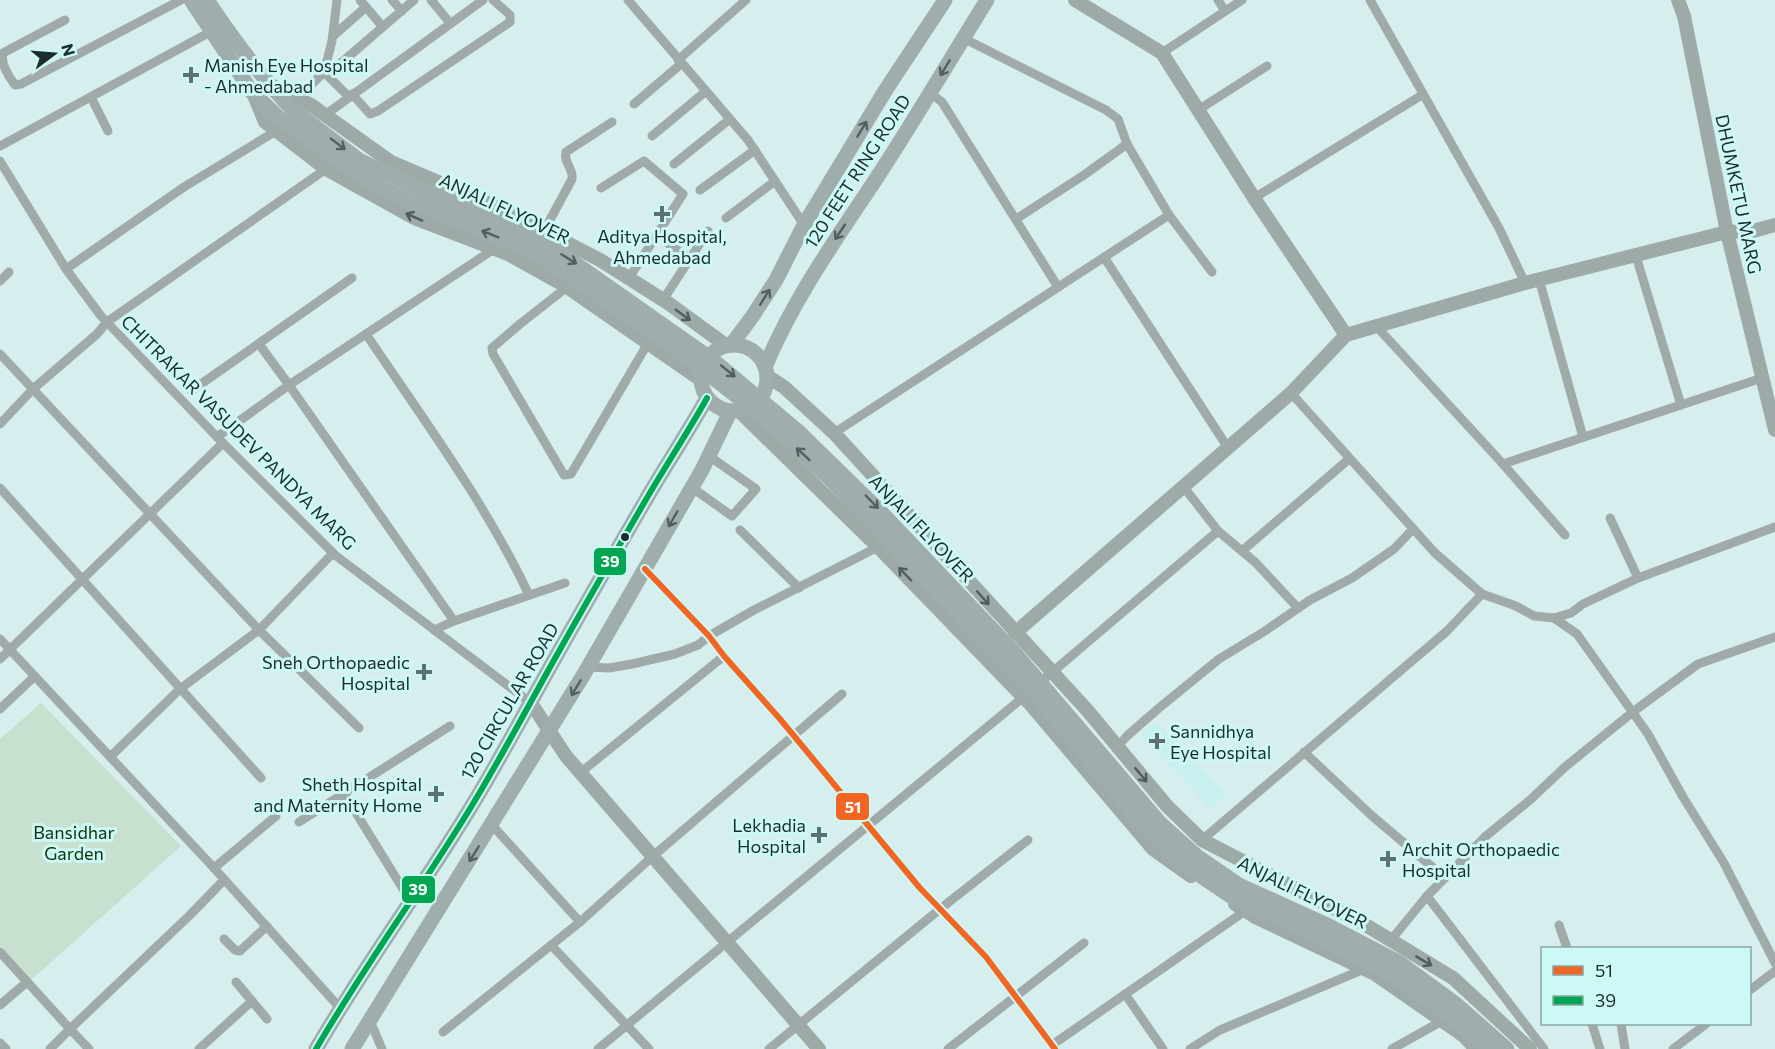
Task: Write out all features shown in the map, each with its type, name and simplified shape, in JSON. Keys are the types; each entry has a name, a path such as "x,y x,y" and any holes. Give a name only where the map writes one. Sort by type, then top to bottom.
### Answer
{"main road":[{"name":"ANJALI FLYOVER","path":"191,0 252,92 359,160 420,190 529,236 569,259 714,361 799,432 871,501 1014,652 1160,823 1198,857 1239,885 1325,924 1400,963 1456,1004 1507,1049"},
{"name":"ANJALI FLYOVER","path":"207,0 286,113 354,171 416,204 527,249 683,354 762,416 831,480 1036,695 1150,833 1189,868 1232,897 1319,937 1393,975 1448,1015 1489,1049"},
{"name":"120 FEET RING ROAD","path":"729,345 752,317 776,280 804,225 885,91 945,0"},
{"name":"120 FEET RING ROAD","path":"766,371 777,339 800,296 987,0"},
{"path":"729,345 752,350 760,357 766,371 763,395 749,409 735,412 721,410 706,398 700,380 705,361 714,351 729,345"},
{"name":"120 CIRCULAR ROAD","path":"316,1049 340,1008 412,902 469,810 706,398"},
{"path":"352,1049 588,667 735,412"}],"street":[{"path":"65,20 3,53 1,57 3,63 15,84 21,84 181,0"},
{"path":"325,74 333,36 337,0"},
{"path":"392,0 402,11"},
{"path":"66,269 286,113 325,74 414,0"},
{"path":"445,0 434,4 450,23"},
{"path":"325,115 483,0"},
{"path":"325,74 370,114 378,111 510,22 510,15 494,0"},
{"path":"628,0 755,150 804,225"},
{"path":"634,104 746,0"},
{"path":"1075,0 1162,53 1254,198 1346,335"},
{"path":"1218,0 1225,11"},
{"path":"1162,53 1242,0"},
{"path":"1370,0 1422,95 1532,281 1583,437"},
{"name":"DHUMKETU MARG","path":"1678,0 1684,15 1727,232 1762,378 1773,414 1775,430"},
{"path":"333,36 363,4 383,27"},
{"path":"0,146 212,31"},
{"path":"963,38 1106,110 1118,119 1127,144 1168,215 1212,272"},
{"path":"1198,110 1266,66"},
{"path":"652,136 705,92"},
{"path":"930,93 942,102 1058,287"},
{"path":"1254,198 1422,95"},
{"path":"90,97 108,131"},
{"path":"286,113 325,115 391,162 506,212 600,260 729,345"},
{"path":"286,113 326,169 414,218 507,254 567,287 700,380"},
{"path":"674,164 730,119"},
{"path":"544,231 573,176 565,156 566,152 612,122"},
{"path":"1016,219 1127,144"},
{"path":"700,190 755,150"},
{"name":"CHITRAKAR VASUDEV PANDYA MARG","path":"0,161 66,269 107,322 220,440 333,553 531,703"},
{"path":"601,188 644,161 683,194 629,278"},
{"path":"0,424 33,389 97,334 107,322 326,169"},
{"path":"726,218 775,180"},
{"path":"834,433 1168,215"},
{"path":"1015,633 1291,393 1346,335 1532,281 1727,232 1753,231 1775,225"},
{"path":"663,300 708,231"},
{"path":"666,242 689,258"},
{"path":"0,659 220,440 289,385 494,249"},
{"path":"1636,256 1681,405"},
{"path":"1104,257 1228,448"},
{"path":"0,281 9,272"},
{"path":"191,391 352,278"},
{"path":"567,287 492,348 493,354 564,475 571,474 648,343"},
{"path":"1376,326 1565,535"},
{"path":"366,334 473,493 509,553 529,595"},
{"path":"259,344 454,621"},
{"path":"0,354 260,630 359,728"},
{"path":"766,371 834,433 1087,710 1167,806 1202,840 1364,924 1453,978 1530,1049"},
{"path":"1503,464 1762,378"},
{"path":"1291,393 1435,553 1482,594 1516,606 1534,616 1554,618 1571,613 1590,600 1638,578 1775,527"},
{"path":"735,412 878,547 1024,697 1153,849 1245,911 1375,974 1464,1036 1476,1049"},
{"path":"691,488 732,516 756,489 709,456"},
{"path":"1242,551 1349,459"},
{"path":"1183,486 1218,531 1242,551 1298,608"},
{"path":"0,488 261,778"},
{"path":"1610,518 1638,578"},
{"path":"1117,747 1159,708 1219,659 1298,608 1352,578 1394,549 1413,529"},
{"path":"740,530 799,588"},
{"path":"598,1049 1024,697 1218,531"},
{"path":"588,667 609,668 675,654 698,645 754,610 878,547"},
{"path":"110,757 180,689 260,630 333,553"},
{"path":"645,569 710,636 724,656 919,887 986,957 1054,1047 1125,994 1245,911"},
{"path":"434,630 565,583"},
{"path":"1202,840 1447,631 1482,594"},
{"path":"1554,618 1577,634 1634,711 1724,863 1775,963"},
{"path":"1190,1049 1220,1030 1364,969 1444,877 1486,836 1634,711 1698,664 1775,637"},
{"path":"0,639 214,868 340,1008"},
{"path":"580,773 724,656"},
{"path":"0,709 35,676"},
{"path":"443,1032 580,922 842,694"},
{"path":"531,703 580,773 819,1049"},
{"path":"299,822 345,795 450,726"},
{"path":"1304,753 1371,815 1444,877"},
{"path":"345,795 412,902"},
{"path":"214,868 276,816"},
{"path":"492,825 580,922"},
{"path":"770,1049 1028,840"},
{"path":"50,1049 224,880"},
{"path":"1427,896 1544,1049"},
{"path":"1559,925 1567,947"},
{"path":"224,939 235,950 240,951 267,926"},
{"path":"948,1049 1084,943"},
{"path":"551,945 649,1049"},
{"path":"0,952 89,1049"},
{"path":"1751,989 1775,971"},
{"path":"0,1005 27,982"},
{"path":"236,982 267,1020"},
{"path":"1125,994 1163,1049"},
{"path":"199,1049 252,1001"},
{"path":"370,1021 382,1049"},
{"path":"1392,1049 1442,1021"},
{"path":"1594,1025 1600,1049"},
{"path":"1621,1025 1626,1049"},
{"path":"1673,1049 1703,1025"},
{"path":"0,1043 6,1049"}],"shaded area":[{"path":"1155,722 1226,794 1211,809 1140,736"}],"green space":[{"name":"Bansidhar Garden","path":"41,703 181,846 31,980 0,946 0,739"}],"transit line":[{"name":"39","path":"316,1049 480,792 601,578 707,398"},
{"name":"51","path":"645,569 709,636 919,887 986,957 1055,1049"}],"place":[{"name":"Manish Eye Hospital - Ahmedabad","path":"191,75"},
{"name":"Aditya Hospital, Ahmedabad","path":"662,214"},
{"name":"Sneh Orthopaedic Hospital","path":"424,672"},
{"name":"Sannidhya Eye Hospital","path":"1157,741"},
{"name":"Sheth Hospital and Maternity Home","path":"436,794"},
{"name":"Lekhadia Hospital","path":"819,835"},
{"name":"Archit Orthopaedic Hospital","path":"1388,859"}]}
